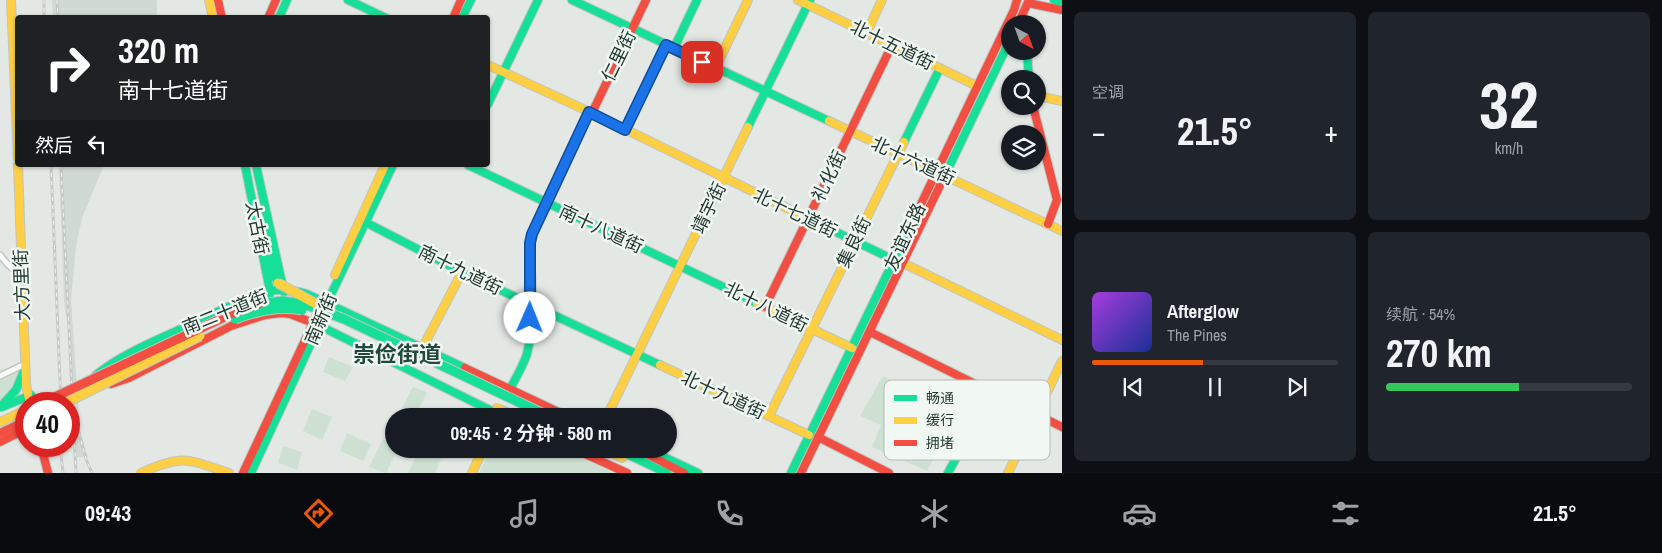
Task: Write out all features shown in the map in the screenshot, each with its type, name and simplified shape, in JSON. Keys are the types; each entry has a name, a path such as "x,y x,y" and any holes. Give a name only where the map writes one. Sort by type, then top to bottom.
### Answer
{"main road":[{"path":"12,0 15,40"},
{"path":"12,0 15,79"},
{"path":"210,0 212,15"},
{"path":"218,0 221,15"},
{"path":"269,15 276,0"},
{"path":"280,15 287,0"},
{"path":"348,0 380,15"},
{"path":"454,15 462,0"},
{"path":"464,15 471,0"},
{"path":"490,100 538,0"},
{"name":"北十六道街","path":"572,0 589,4 670,47 1062,231"},
{"name":"仁里街","path":"510,389 526,357 529,344 531,304 530,243 532,234 646,0"},
{"path":"625,130 697,0"},
{"path":"716,68 748,0"},
{"name":"北十五道街","path":"798,0 809,2 977,86"},
{"path":"867,32 882,0"},
{"path":"1016,0 1027,5 1062,10"},
{"name":"友谊东路","path":"940,174 977,86 1014,10 1016,0"},
{"path":"1054,0 1062,2"},
{"name":"靖宇街","path":"611,408 809,2"},
{"name":"礼化街","path":"765,307 892,45"},
{"name":"友谊东路","path":"790,473 814,436 870,332 899,261 940,174 1001,57"},
{"name":"北十七道街","path":"490,67 590,112 723,178 1062,340"},
{"name":"集良街","path":"769,416 940,68"},
{"path":"1046,98 1062,101"},
{"path":"1035,115 1057,200 1048,224"},
{"name":"大方里街","path":"18,167 25,364 29,392"},
{"name":"大方里街","path":"22,167 29,392"},
{"name":"太古街","path":"244,167 270,291"},
{"name":"太古街","path":"251,167 273,273 278,283 287,290 344,319"},
{"name":"太古街","path":"256,167 284,291"},
{"name":"南新街","path":"251,473 384,167"},
{"name":"南新街","path":"325,302 392,167"},
{"name":"南十八道街","path":"472,167 680,266"},
{"name":"南十九道街","path":"365,222 462,272 637,355"},
{"name":"友谊东路","path":"801,473 814,436 852,348 899,261"},
{"name":"北十八道街","path":"680,266 852,348"},
{"path":"423,347 462,272"},
{"path":"265,314 270,291"},
{"name":"南二十道街","path":"85,388 111,364 129,354 226,308 270,291 284,291 307,294 550,408"},
{"path":"281,313 284,291"},
{"path":"80,392 231,314 262,303 283,301 307,305 344,319 531,408"},
{"path":"74,392 229,321 262,310 295,309 314,313 350,329 517,408"},
{"name":"南二十道街","path":"85,388 129,378 231,326 265,314 281,313 300,316 488,408"},
{"name":"南新街","path":"243,473 317,324"},
{"path":"870,332 968,380"},
{"name":"北十九道街","path":"637,355 814,436 889,473"},
{"path":"1050,385 1062,360"},
{"path":"0,408 20,383 25,364"},
{"path":"0,408 15,404"},
{"path":"0,422 15,415"},
{"path":"1050,421 1062,427"},
{"path":"0,433 15,426"},
{"path":"0,442 15,434"},
{"path":"44,457 48,473"},
{"path":"49,457 53,473"},
{"path":"472,473 479,458"},
{"path":"602,458 627,473"},
{"path":"622,458 652,473"},
{"path":"635,458 667,473"},
{"path":"655,458 682,472"},
{"path":"666,458 698,473"},
{"path":"141,473 166,462 180,460 198,462 229,473"},
{"path":"948,473 955,460"},
{"path":"1008,473 1014,460"},
{"path":"153,473 180,465 213,473"}],"street":[{"path":"0,256 12,269 22,271"},
{"path":"0,266 6,263"},
{"path":"0,376 25,364"},
{"path":"502,408 510,389"}],"shaded area":[{"path":"52,0 157,0 157,15 53,15"},
{"path":"59,167 103,167 82,218 76,246 71,301 77,392 73,392 70,337 64,301"},
{"path":"80,432 88,457 80,457"}],"green space":[{"path":"329,357 353,367 345,381 323,372"},
{"path":"19,370 16,383 0,400 0,379"},
{"path":"883,376 892,380 884,380 884,452 872,447 881,425 860,416"},
{"path":"413,387 427,392 419,408 402,408"},
{"path":"312,409 332,417 322,440 303,431"},
{"path":"347,433 371,444 363,461 340,451"},
{"path":"383,439 385,440 385,458 394,458 386,473 369,467"},
{"path":"283,446 302,452 297,470 278,463"},
{"path":"416,458 441,458 435,473 408,473"},
{"path":"486,458 581,458 613,473 479,473"},
{"path":"902,460 933,460 927,471"}],"railway":[{"path":"44,0 44,15"},
{"path":"57,0 58,15"},
{"path":"51,167 60,392"},
{"path":"61,167 76,473"},
{"path":"80,437 92,473"},
{"path":"61,457 63,473"}],"traffic: fast":[{"path":"280,15 287,0"},
{"path":"348,0 380,15"},
{"path":"464,15 471,0"},
{"path":"490,100 538,0"},
{"path":"572,0 829,121"},
{"path":"674,48 697,0"},
{"path":"748,127 810,0"},
{"path":"1054,0 1062,2"},
{"path":"625,130 666,45"},
{"path":"948,169 1001,59"},
{"path":"1028,60 1028,70"},
{"path":"904,142 940,68"},
{"path":"510,389 527,354 531,328 530,243 532,234 589,112"},
{"path":"245,167 270,291 269,297"},
{"path":"256,167 284,292"},
{"path":"251,473 319,326 327,303 392,167"},
{"path":"472,167 757,303"},
{"path":"365,222 462,272 660,365"},
{"path":"791,473 911,225"},
{"path":"830,229 894,260"},
{"path":"264,230 273,273 278,283"},
{"path":"96,375 128,354 152,342 249,298 278,290 307,294 465,368"},
{"path":"259,304 283,301 307,305 344,319 531,408"},
{"path":"235,319 268,310 302,310"},
{"path":"316,324 486,408"},
{"path":"0,407 16,390 23,373"},
{"path":"2,407 15,402"},
{"path":"635,458 667,473"},
{"path":"666,458 698,473"},
{"path":"948,473 955,460"}],"traffic: slow":[{"path":"11,0 15,90"},
{"path":"209,0 212,15"},
{"path":"715,69 748,0"},
{"path":"798,0 977,86"},
{"path":"867,32 882,0"},
{"path":"490,66 592,113 830,229"},
{"path":"1046,98 1062,101"},
{"path":"829,121 1062,231"},
{"path":"611,408 748,127"},
{"path":"769,416 904,142"},
{"path":"18,167 28,392"},
{"path":"335,275 384,167"},
{"path":"903,263 1062,340"},
{"path":"423,347 462,272"},
{"path":"278,283 318,305"},
{"path":"757,303 852,348"},
{"path":"80,396 200,336"},
{"path":"1050,386 1062,361"},
{"path":"660,365 809,435"},
{"path":"0,422 15,415"},
{"path":"472,473 479,458"},
{"path":"1008,473 1014,460"},
{"path":"141,473 176,461 203,464 229,473"}],"traffic: jam":[{"path":"218,0 221,15"},
{"path":"269,15 276,0"},
{"path":"454,15 461,0"},
{"path":"592,113 646,0"},
{"path":"911,225 1014,10 1017,0"},
{"path":"1022,15 1029,0"},
{"path":"1028,3 1062,10"},
{"path":"765,307 892,45"},
{"path":"1035,115 1057,200 1048,224"},
{"path":"801,473 948,169"},
{"path":"65,392 231,314 259,304"},
{"path":"243,473 321,306"},
{"path":"111,384 129,378 231,326 265,315 290,314 316,324"},
{"path":"870,332 967,380"},
{"path":"465,368 550,408"},
{"path":"1050,421 1062,427"},
{"path":"0,433 15,426"},
{"path":"0,442 15,434"},
{"path":"818,437 889,473"},
{"path":"44,457 48,473"},
{"path":"594,458 627,473"},
{"path":"655,458 684,473"}],"district":[{"name":"崇俭街道","path":"397,354"}],"route":[{"path":"530,318 530,243 532,234 589,112 625,130 666,45 702,62"}]}
